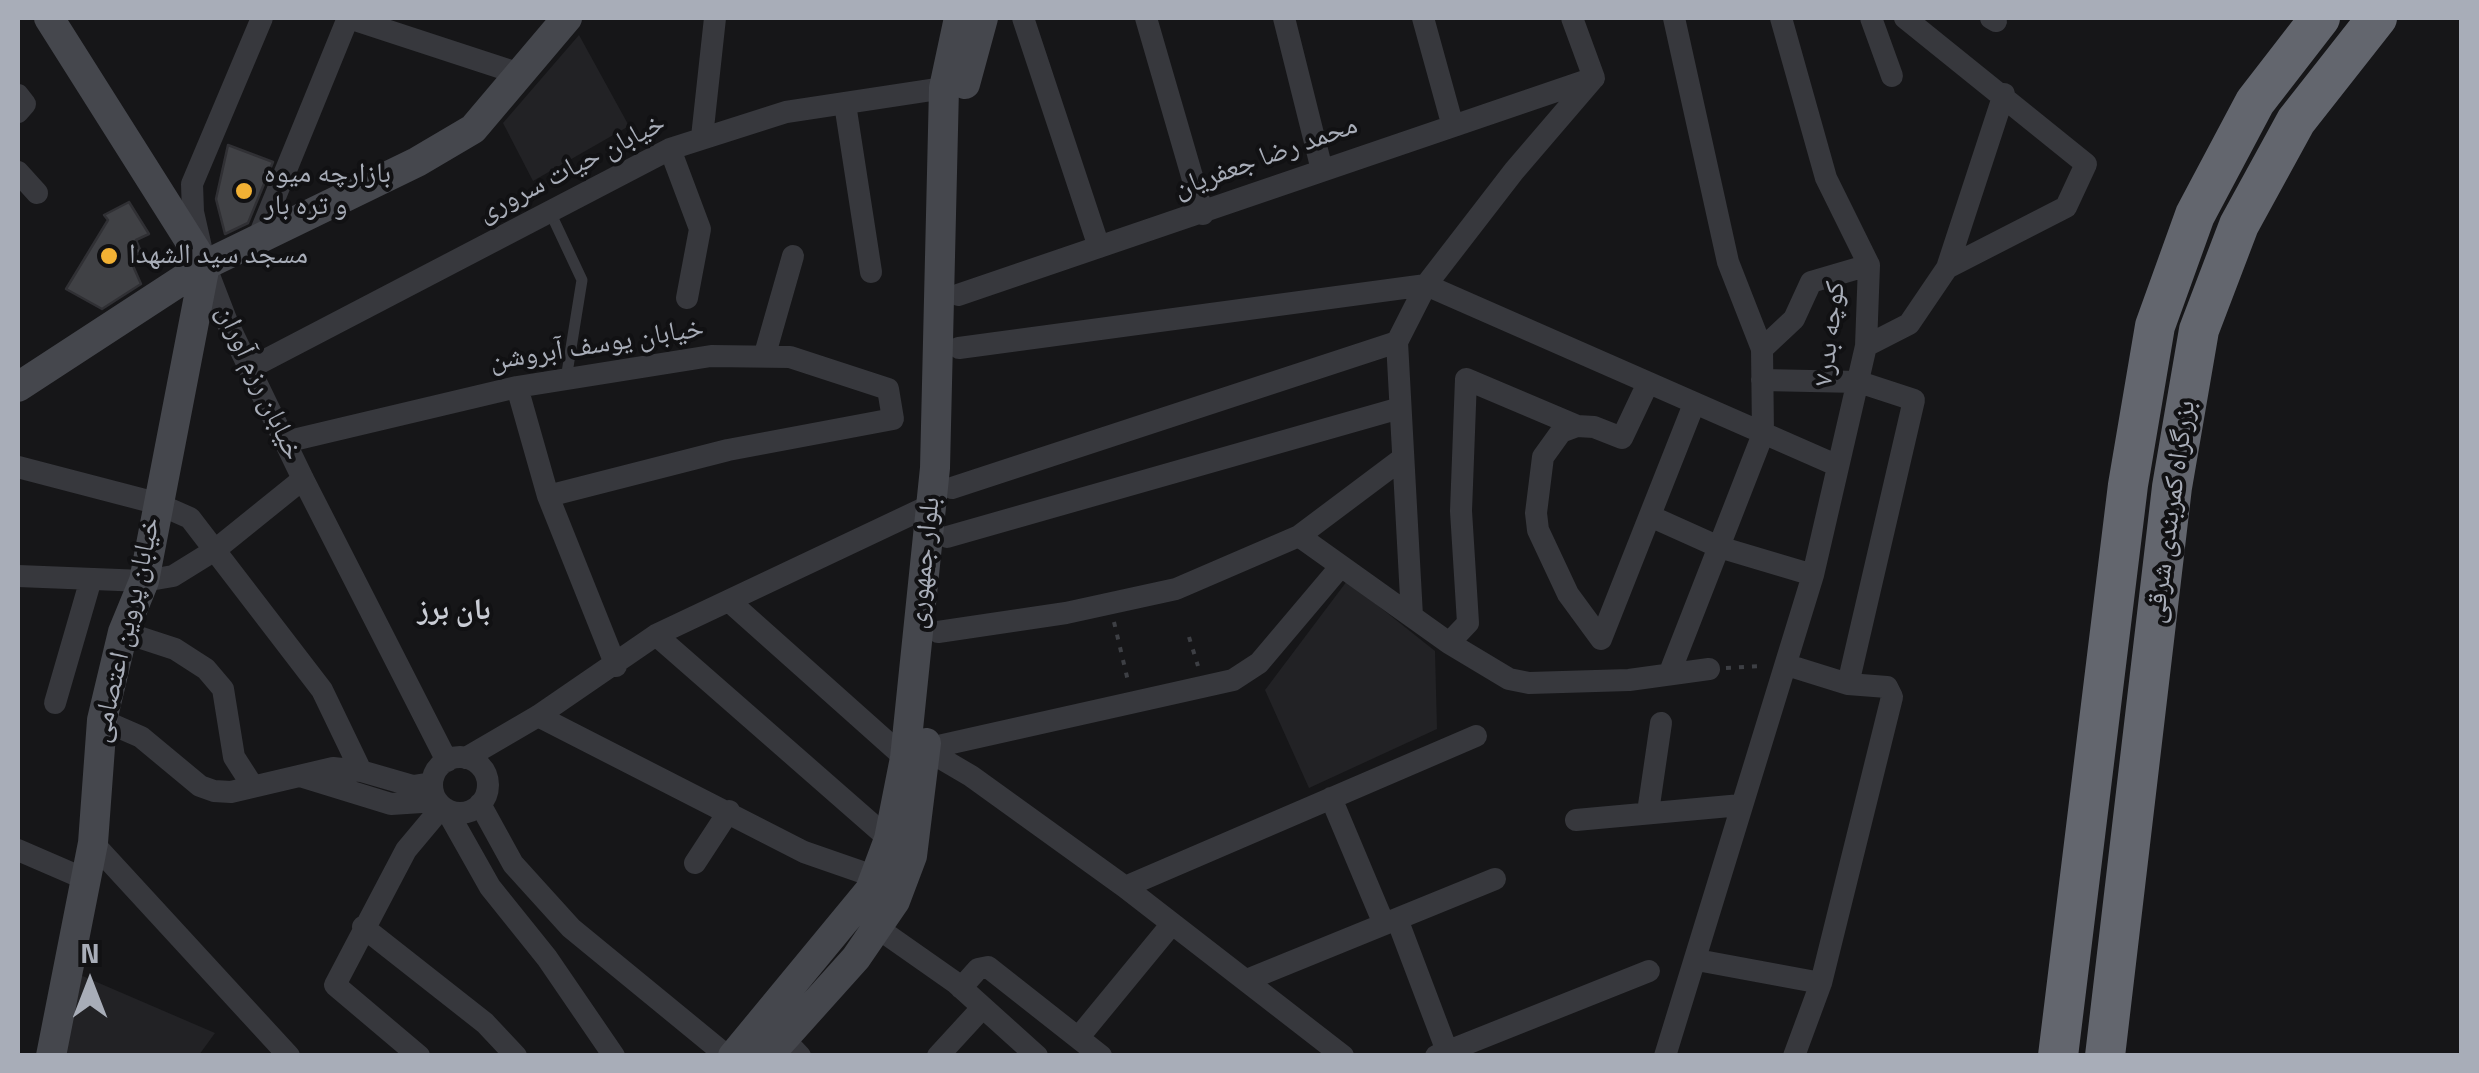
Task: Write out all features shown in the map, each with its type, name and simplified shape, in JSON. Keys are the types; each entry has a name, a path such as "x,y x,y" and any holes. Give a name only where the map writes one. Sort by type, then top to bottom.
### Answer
{"highway":[{"name":"بزرگراه کمربندی شرقی","path":"2058,1056 2128,485 2155,326 2195,215 2256,102 2320,18"},
{"name":"بزرگراه کمربندی شرقی","path":"2105,1056 2172,487 2199,330 2239,225 2296,121 2377,18"}],"street":[{"name":"خیابان رزم آوران","path":"49,18 204,266 303,479 465,764"},
{"path":"204,266 192,212 192,184 262,18"},
{"path":"258,241 349,18 517,73"},
{"path":"22,377 204,266 473,130 567,18"},
{"path":"702,137 715,18"},
{"name":"بلوار جمهوری","path":"730,1056 912,856 915,754 941,497 958,423 949,348 944,88 980,18"},
{"name":"بلوار جمهوری","path":"949,348 958,295 961,104 980,18"},
{"path":"1023,18 1099,247"},
{"path":"1146,18 1203,214"},
{"path":"1284,18 1322,170"},
{"path":"1424,18 1452,123"},
{"path":"1412,616 1397,342 1426,285 1514,171 1594,78 1572,18"},
{"path":"1670,672 1762,434 1762,349 1728,262 1674,18"},
{"name":"کوچه بدر۷","path":"1666,1056 1813,576 1866,346 1869,265 1826,178 1781,18"},
{"path":"1871,18 1892,76"},
{"path":"1904,18 2004,94 2086,164 2066,207 1946,268"},
{"name":"محمد رضا جعفریان","path":"958,295 1203,214 1452,123 1594,78"},
{"name":"خیابان حیات سروری","path":"250,368 670,149 786,112 944,88"},
{"path":"1866,346 1909,324 1946,268 2004,94"},
{"path":"18,96 24,104 18,112"},
{"path":"845,104 871,272"},
{"path":"670,149 700,228 686,298"},
{"path":"18,172 37,193"},
{"path":"765,354 793,256"},
{"path":"1762,349 1794,319 1811,282 1869,265"},
{"name":"خیابان پروین اعتصامی","path":"50,1056 93,844 102,720 123,632 144,581 204,266"},
{"path":"949,348 1426,285 1836,465"},
{"path":"418,1056 335,985 406,850 465,764 656,636 941,497 1397,342"},
{"name":"خیابان یوسف آبروشن","path":"285,442 517,387 711,356 790,357 888,389 893,419 728,450 548,496"},
{"path":"1449,643 1468,623 1461,511 1466,379 1577,426 1594,427 1622,438 1648,383"},
{"path":"1762,380 1858,382 1914,400 1848,684"},
{"path":"517,387 548,496 616,666"},
{"path":"1577,426 1560,432 1543,458 1536,512 1538,530 1568,594 1602,639 1694,404"},
{"path":"946,536 1400,408"},
{"path":"938,632 1176,589 1299,536 1403,458"},
{"path":"18,467 156,503 190,518 322,690 361,770"},
{"path":"18,576 144,581 173,576 214,550 303,479"},
{"name":"بلوار جمهوری","path":"784,1050 879,929 889,839 915,754 938,632 946,536 941,497"},
{"path":"1650,516 1719,547 1813,576"},
{"path":"1299,536 1449,643 1508,679 1529,683 1629,680 1709,669"},
{"path":"915,754 1233,680 1259,663 1341,566"},
{"path":"56,703 91,579"},
{"path":"729,601 915,754 971,776 1125,887 1343,1056"},
{"path":"123,632 175,649 206,669 223,689 234,758 252,785"},
{"path":"656,636 889,839"},
{"path":"1787,665 1848,684 1887,687 1892,697 1821,983 1794,1056"},
{"path":"102,720 141,737 200,786 231,792 333,768 361,770 414,786 470,811 486,794 465,764"},
{"path":"529,722 729,811 804,852 887,884"},
{"path":"1648,812 1661,723"},
{"path":"1125,887 1476,736"},
{"path":"300,776 392,804 439,800"},
{"path":"1332,798 1390,921 1441,1054 1648,971"},
{"path":"439,800 490,887 547,958 614,1056"},
{"path":"480,804 513,864 571,928 730,1056"},
{"path":"1576,820 1741,805"},
{"path":"695,863 729,811"},
{"path":"93,844 279,1052"},
{"path":"18,850 85,880"},
{"path":"490,887 513,864"},
{"path":"1247,980 1495,879"},
{"path":"1078,1038 1171,925"},
{"path":"363,927 485,1023 516,1056"},
{"path":"879,929 962,988 1037,1056"},
{"path":"1697,960 1821,983"},
{"path":"962,988 978,968 988,967 1101,1056"},
{"path":"938,1056 983,1007"}],"lane":[{"path":"551,214 582,280 566,379"}],"path":[{"path":"1109,603 1133,703"},
{"path":"1189,637 1205,688"},
{"path":"1709,669 1787,665"}],"shaded area":[{"path":"579,35 629,126 533,181 503,123"},
{"path":"1347,581 1435,651 1437,729 1309,788 1265,690"},
{"path":"78,974 215,1033 199,1055 62,1056"}],"building":[{"name":"بازارچه میوه و تره بار","path":"228,145 273,162 248,223 225,234 216,199"},
{"name":"مسجد سید الشهدا","path":"129,202 149,234 136,240 141,252 130,259 141,284 102,309 66,289 108,220 104,215"}],"place":[{"name":"بازارچه میوه و تره بار","path":"244,191"},
{"name":"مسجد سید الشهدا","path":"109,256"}],"district":[{"name":"بان برز","path":"454,612"}]}
